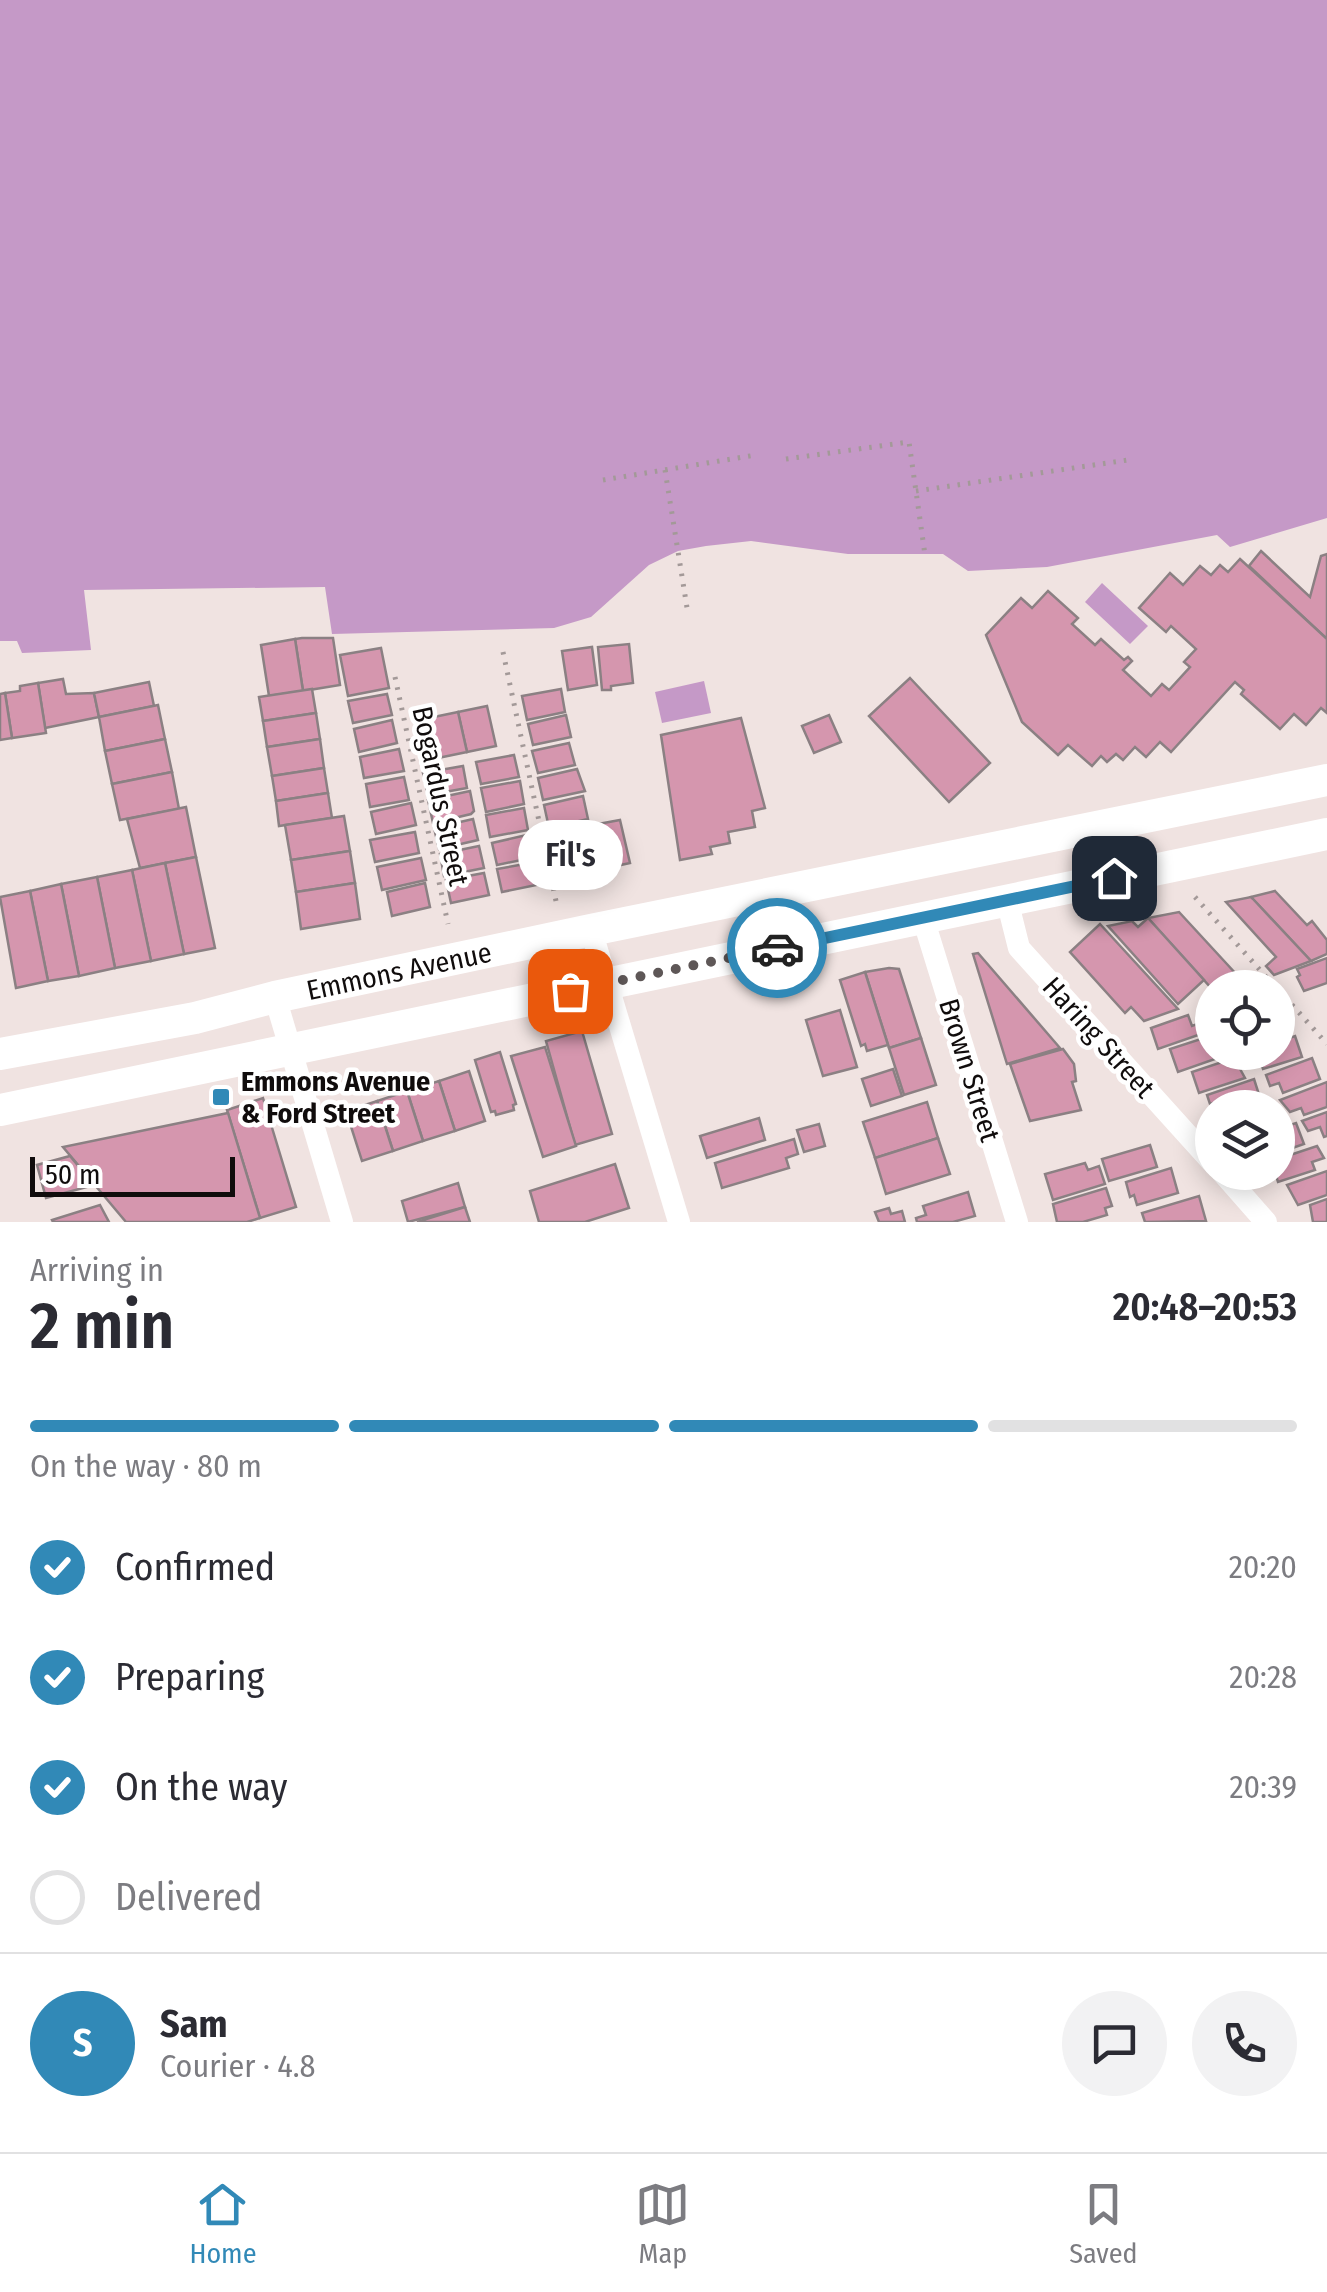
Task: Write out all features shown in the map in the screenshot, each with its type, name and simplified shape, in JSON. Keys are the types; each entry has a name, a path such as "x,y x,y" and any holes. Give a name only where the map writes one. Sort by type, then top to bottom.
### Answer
{"main road":[{"name":"Emmons Avenue","path":"0,1054 195,1018 591,930 1327,780"},
{"name":"Emmons Avenue","path":"0,1110 1327,834"}],"street":[{"name":"Haring Street","path":"1007,900 1019,948 1195,1143"},
{"name":"Brown Street","path":"923,918 1017,1222"},
{"path":"591,930 679,1222"},
{"path":"275,998 342,1222"},
{"path":"1238,1190 1266,1222"}],"path":[{"path":"786,460 909,442 925,554"},
{"path":"603,480 756,456"},
{"path":"916,491 1128,460"},
{"path":"665,470 688,614"},
{"path":"503,652 556,902"},
{"name":"Bogardus Street","path":"395,677 448,924"},
{"path":"1195,897 1261,970"},
{"path":"1295,1008 1327,1044"}],"shaded area":[{"path":"0,0 1327,0 1327,518 1230,547 1217,535 1047,567 968,571 943,554 848,554 751,541 706,546 678,551 649,565 591,617 554,628 332,634 325,587 84,590 91,650 22,653 17,641 0,641"},
{"path":"1102,583 1148,626 1130,644 1085,602"},
{"path":"704,681 711,713 662,723 655,692"}],"building":[{"path":"1261,551 1310,597 1321,556 1327,554 1327,639 1249,566"},
{"path":"1240,559 1327,639 1327,713 1321,708 1306,725 1294,714 1280,729 1241,694 1244,690 1235,682 1171,752 1160,742 1146,757 1135,747 1123,760 1116,754 1107,762 1101,756 1092,766 1068,745 1058,755 1022,722 986,635 1021,598 1032,608 1048,591 1078,618 1072,624 1095,645 1101,639 1124,660 1128,657 1132,661 1123,670 1151,696 1162,684 1169,690 1190,667 1184,662 1196,649 1171,626 1166,632 1139,608 1170,573 1183,585 1200,566 1211,575 1220,565 1228,572"},
{"path":"333,638 340,685 303,691 295,639"},
{"path":"295,639 303,691 269,696 261,645"},
{"path":"629,644 633,683 602,690 598,647"},
{"path":"592,647 597,685 568,690 562,651"},
{"path":"381,648 389,688 348,696 340,655"},
{"path":"910,678 990,763 949,802 869,716"},
{"path":"63,679 66,694 94,693 99,717 45,728 38,683"},
{"path":"149,682 154,706 99,717 94,693"},
{"path":"38,683 46,733 12,738 5,693"},
{"path":"312,689 316,713 263,721 259,697"},
{"path":"561,689 565,712 527,720 522,696"},
{"path":"5,693 12,738 0,740 0,694"},
{"path":"387,694 392,715 353,723 348,701"},
{"path":"158,705 165,739 105,751 99,717"},
{"path":"487,706 496,746 467,752 458,712"},
{"path":"458,712 467,752 438,758 429,718"},
{"path":"316,713 320,739 267,747 263,721"},
{"path":"566,715 571,737 533,745 528,724"},
{"path":"829,715 841,742 814,753 802,726"},
{"path":"741,718 765,808 752,811 755,827 728,832 730,843 710,847 712,854 680,860 661,735"},
{"path":"392,720 397,743 359,752 354,729"},
{"path":"165,739 172,772 112,784 105,751"},
{"path":"320,739 324,768 272,776 267,747"},
{"path":"569,743 575,765 538,773 532,751"},
{"path":"399,749 404,771 364,778 360,757"},
{"path":"514,755 519,777 481,784 476,762"},
{"path":"463,766 467,788 428,795 423,773"},
{"path":"324,768 328,793 276,801 272,776"},
{"path":"577,769 585,791 543,800 538,778"},
{"path":"172,772 179,809 120,820 112,784"},
{"path":"404,777 409,800 370,807 366,784"},
{"path":"520,781 524,804 486,812 481,788"},
{"path":"470,791 474,811 471,814 433,823 428,800"},
{"path":"328,793 332,818 279,826 276,801"},
{"path":"583,796 588,819 549,828 544,805"},
{"path":"411,803 416,825 376,834 371,812"},
{"path":"186,807 196,857 140,868 127,819"},
{"path":"524,808 528,830 490,837 486,815"},
{"path":"344,816 350,851 291,860 285,825"},
{"path":"473,819 478,840 439,849 434,828"},
{"path":"620,820 630,863 607,868 598,824"},
{"path":"589,823 597,845 554,854 550,831"},
{"path":"415,832 419,853 375,862 370,840"},
{"path":"531,834 536,857 497,865 492,843"},
{"path":"479,846 484,868 444,876 440,854"},
{"path":"594,850 599,872 559,880 555,858"},
{"path":"350,851 355,883 296,892 291,860"},
{"path":"196,857 215,948 184,954 165,863"},
{"path":"421,858 426,880 382,890 377,867"},
{"path":"536,862 541,884 502,892 497,869"},
{"path":"165,863 184,954 151,961 132,870"},
{"path":"132,870 151,961 115,968 97,877"},
{"path":"484,873 489,895 451,903 446,880"},
{"path":"97,877 115,968 79,976 61,884"},
{"path":"355,883 360,919 301,929 296,892"},
{"path":"425,883 430,907 392,916 387,892"},
{"path":"61,884 79,976 48,981 30,891"},
{"path":"30,891 48,981 16,988 0,897"},
{"path":"1275,891 1307,925 1312,921 1327,940 1327,954 1311,961 1251,897"},
{"path":"1251,897 1311,961 1287,970 1270,970 1266,966 1276,957 1226,902"},
{"path":"1179,912 1232,970 1195,970 1148,918"},
{"path":"1148,918 1195,970 1195,988 1178,1004 1108,926 1132,921 1138,927"},
{"path":"1100,924 1178,1009 1144,1021 1131,1007 1125,1013 1070,952"},
{"path":"978,953 1060,1048 1007,1064 973,954"},
{"path":"1327,958 1327,983 1304,991 1297,969"},
{"path":"899,969 921,1038 889,1048 865,972"},
{"path":"865,972 888,1045 867,1051 865,1044 861,1046 840,980"},
{"path":"840,1010 857,1067 823,1076 806,1020"},
{"path":"1188,1015 1192,1026 1195,1025 1195,1036 1158,1049 1151,1028"},
{"path":"582,1031 612,1134 575,1145 546,1041"},
{"path":"1295,1036 1302,1057 1295,1059"},
{"path":"921,1038 936,1085 904,1095 889,1048"},
{"path":"1195,1041 1195,1066 1178,1072 1170,1049"},
{"path":"545,1047 576,1146 543,1157 511,1056"},
{"path":"1063,1049 1074,1064 1076,1081 1072,1082 1081,1110 1030,1121 1010,1064"},
{"path":"500,1052 516,1104 514,1110 496,1115 491,1112 475,1060"},
{"path":"1312,1058 1320,1079 1291,1090 1282,1090 1279,1083 1270,1086 1266,1075 1295,1070 1295,1064"},
{"path":"893,1069 902,1096 871,1106 862,1079"},
{"path":"1241,1070 1245,1078 1198,1090 1192,1072"},
{"path":"469,1071 485,1121 455,1131 439,1081"},
{"path":"1254,1079 1258,1090 1222,1090"},
{"path":"439,1081 455,1131 423,1141 407,1091"},
{"path":"1327,1082 1327,1107 1304,1115 1301,1108 1295,1110 1295,1094"},
{"path":"407,1091 423,1141 393,1151 377,1101"},
{"path":"263,1098 296,1207 260,1218 227,1110"},
{"path":"377,1101 393,1151 362,1161 346,1111"},
{"path":"927,1102 938,1138 875,1158 863,1122"},
{"path":"1327,1112 1327,1136 1320,1127 1308,1131 1302,1121"},
{"path":"228,1113 260,1218 247,1222 126,1222 63,1147"},
{"path":"759,1118 765,1140 707,1158 700,1136"},
{"path":"1295,1123 1304,1144 1295,1147"},
{"path":"819,1124 825,1146 804,1152 797,1130"},
{"path":"938,1138 950,1174 886,1194 875,1158"},
{"path":"794,1139 798,1154 786,1158 789,1168 722,1188 715,1163"},
{"path":"1150,1145 1157,1167 1109,1181 1102,1159"},
{"path":"1317,1146 1324,1158 1312,1162 1315,1170 1295,1176 1295,1153"},
{"path":"70,1156 94,1185 46,1198 37,1165"},
{"path":"1085,1163 1088,1170 1099,1166 1105,1184 1053,1200 1045,1174"},
{"path":"615,1164 629,1208 585,1222 539,1222 530,1191"},
{"path":"1171,1168 1178,1193 1137,1205 1126,1182"},
{"path":"1327,1171 1327,1195 1298,1205 1290,1190 1295,1190 1295,1182"},
{"path":"458,1183 465,1207 408,1222 402,1201"},
{"path":"1106,1188 1112,1206 1105,1208 1107,1215 1083,1222 1057,1222 1053,1204"},
{"path":"968,1192 975,1216 953,1222 917,1222 916,1218 926,1215 923,1206"},
{"path":"1199,1196 1206,1221 1145,1222 1142,1213"},
{"path":"1327,1199 1327,1222 1313,1222 1310,1205"},
{"path":"100,1205 109,1222 52,1220"},
{"path":"465,1207 470,1222 417,1222"},
{"path":"889,1208 891,1214 902,1211 905,1222 879,1222 875,1212"}],"way so far":[{"path":"570,991 777,948"}],"place":[{"name":"Fil's","path":"570,991"},
{"name":"Emmons Avenue & Ford Street","path":"221,1097"}],"route":[{"path":"777,948 1114,878"}]}
